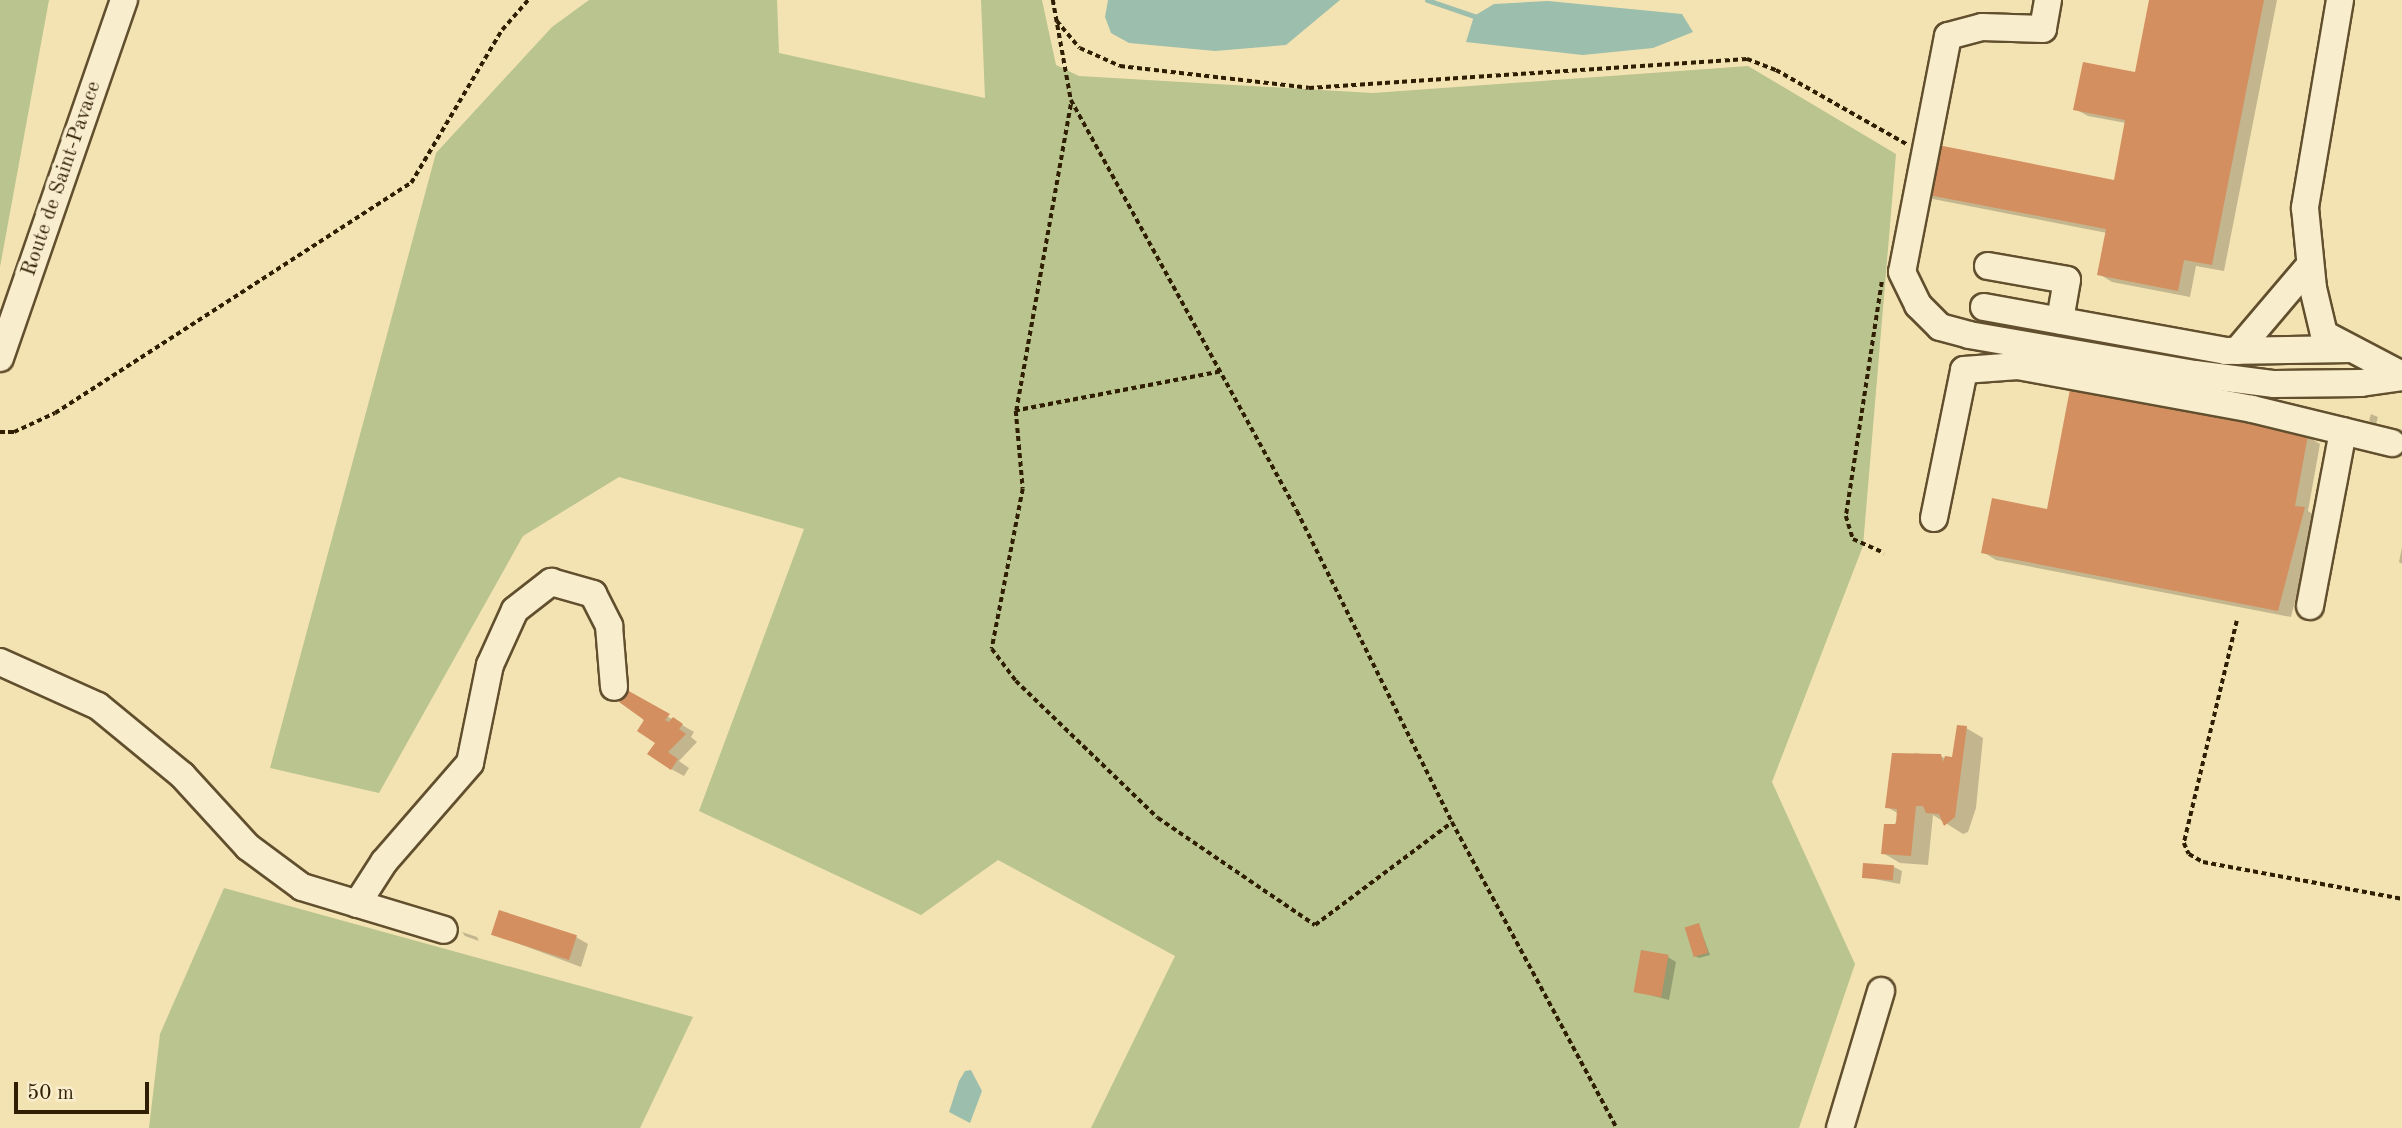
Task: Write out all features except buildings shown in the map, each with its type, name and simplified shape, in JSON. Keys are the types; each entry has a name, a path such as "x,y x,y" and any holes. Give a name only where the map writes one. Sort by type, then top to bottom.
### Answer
{"street":[{"name":"Route de Saint-Pavace","path":"0,358 124,0"},
{"path":"2048,0 2043,29 1982,27 1948,36 1902,272 1918,305 1940,327 1969,335 2195,374 2274,384 2361,383 2402,376"},
{"path":"2340,0 2305,208 2310,265 2324,334 2402,376"},
{"path":"2237,351 2310,265"},
{"path":"1988,266 2067,280 2060,320"},
{"path":"1984,307 2237,351 2356,349"},
{"path":"1934,518 1964,370 2018,366 2252,409 2392,443"},
{"path":"2310,606 2343,431"},
{"path":"357,904 384,862 470,763 490,665 515,610 551,582 593,594 609,626 614,687"},
{"path":"0,662 98,706 182,775 248,847 302,887 444,930"},
{"path":"1840,1128 1881,991"}],"path":[{"path":"0,432 14,432 55,413 411,183 502,30 528,0"},
{"path":"1053,0 1071,100 1297,511 1452,822 1617,1128"},
{"path":"1057,21 1080,48 1120,66 1309,88 1747,59 1776,70 1906,143 1904,156"},
{"path":"1071,100 1016,411 1023,489 992,649 1016,681 1158,818 1315,925 1452,822"},
{"path":"1882,279 1846,516 1853,539 1884,553"},
{"path":"1016,411 1220,372"},
{"path":"2237,621 2184,843 2189,854 2203,862 2402,899"}],"green space":[{"path":"0,0 49,0 0,267"},
{"path":"589,0 777,0 779,53 985,98 981,0 1042,0 1056,65 1079,76 1373,93 1748,66 1896,154 1863,546 1772,782 1855,964 1799,1128 1091,1128 1175,956 998,860 921,915 699,811 804,529 619,477 523,536 379,793 270,768 436,153 552,27"},
{"path":"224,888 693,1017 640,1128 149,1128 160,1034"}],"shaded area":[{"path":"1108,0 1340,0 1286,45 1215,51 1129,43 1111,33 1105,17"},
{"path":"1548,1 1682,14 1693,32 1653,48 1583,55 1466,42 1474,16 1494,4"},
{"path":"971,1070 982,1091 970,1123 949,1112 959,1081 965,1071"}],"waterway":[{"path":"1427,0 1474,16"}]}
